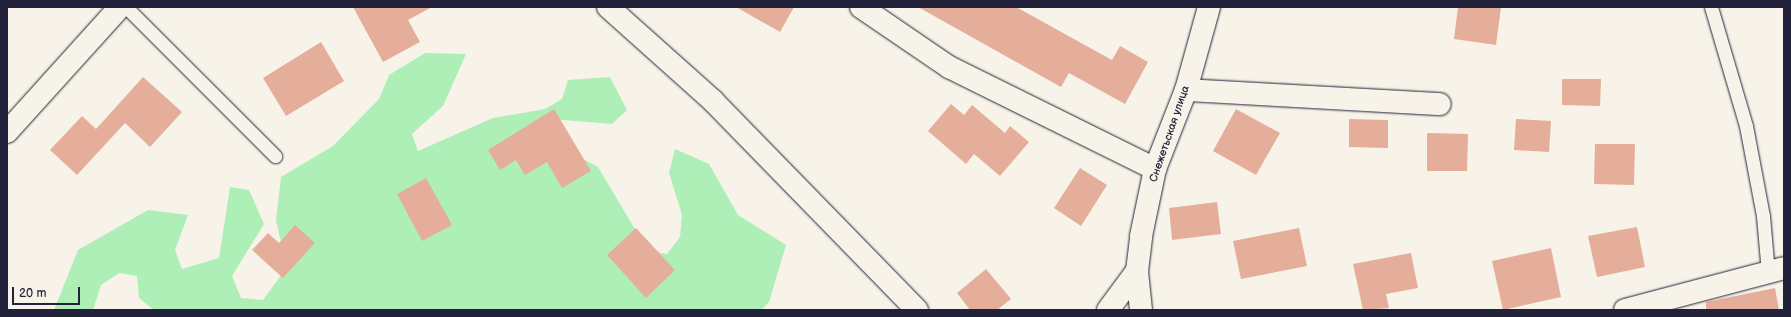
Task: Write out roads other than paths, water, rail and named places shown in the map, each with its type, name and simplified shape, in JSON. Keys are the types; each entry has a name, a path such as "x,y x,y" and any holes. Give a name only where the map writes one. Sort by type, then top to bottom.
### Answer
{"street":[{"path":"7,132 120,7"},
{"path":"608,7 713,101 917,310"},
{"path":"861,7 949,67 1155,169"},
{"name":"Снежетьская улица","path":"1140,310 1137,271 1155,169 1186,90 1209,7"},
{"path":"1186,90 1440,104"},
{"path":"1625,310 1776,270"},
{"path":"1108,310 1137,271"}],"lane":[{"path":"126,7 275,156"},
{"path":"1711,7 1746,126 1763,216 1776,270"}]}
